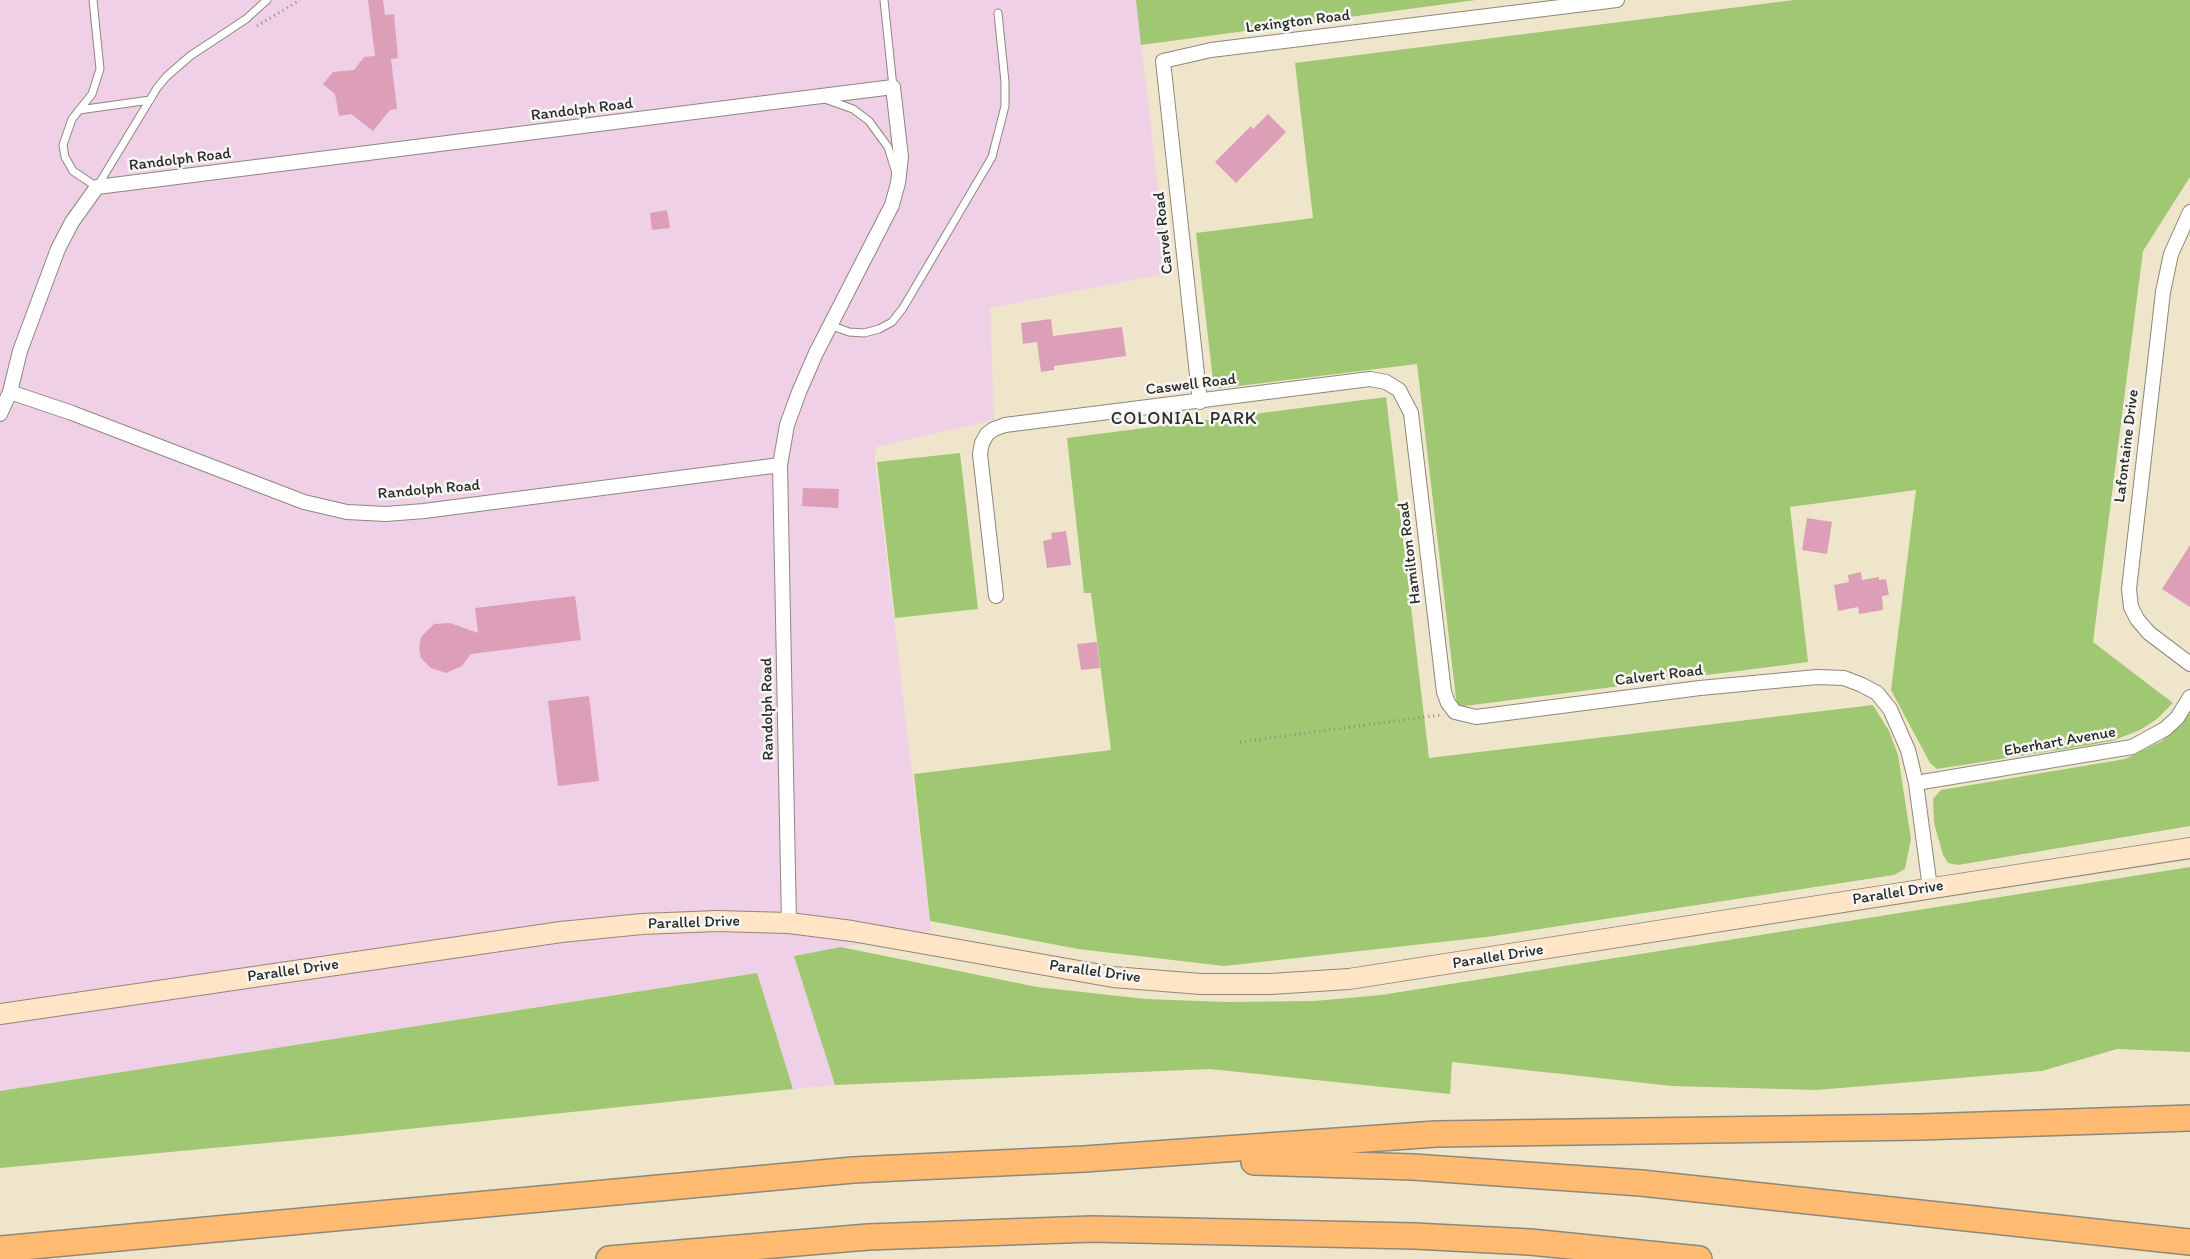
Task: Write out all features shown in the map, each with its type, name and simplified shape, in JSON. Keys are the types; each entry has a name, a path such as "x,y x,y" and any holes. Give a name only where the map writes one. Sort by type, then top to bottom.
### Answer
{"highway":[{"path":"0,1249 852,1170 1084,1159 1436,1134 1920,1127 2190,1118"},
{"path":"1920,1127 2190,1131"},
{"path":"1084,1159 1413,1167 1631,1183 2190,1242"},
{"path":"609,1259 868,1237 1092,1229 1414,1236 1530,1242 1699,1259"}],"street":[{"name":"Lexington Road","path":"1163,61 1211,50 1617,0"},
{"name":"Carvel Road","path":"1163,61 1200,402"},
{"name":"Randolph Road","path":"97,187 893,87 901,157 898,183 892,205 802,384 787,425 780,465 789,922"},
{"path":"0,414 10,392 20,351 58,249 72,222 97,187"},
{"name":"Lafontaine Drive","path":"2190,212 2171,254 2163,292 2128,589 2131,607 2137,619 2149,633 2190,664"},
{"name":"Caswell Road","path":"996,596 980,454 982,443 987,434 1005,425 1200,402 1370,379 1386,382 1399,390"},
{"name":"Hamilton Road","path":"1399,390 1411,413 1444,692 1448,703 1455,712"},
{"name":"Randolph Road","path":"10,392 72,413 304,502 347,512 386,514 424,511 780,465"},
{"name":"Calvert Road","path":"1455,712 1476,716 1700,688 1817,677 1844,678 1876,693 1890,709 1908,750 1916,783 1930,888"},
{"name":"Eberhart Avenue","path":"1916,783 2132,747 2165,729 2177,718 2190,697"},
{"name":"Parallel Drive","path":"0,1014 561,932 642,924 717,921 789,922 852,931 1113,977 1201,984 1270,984 1349,979 1431,968 2190,848"}],"lane":[{"path":"93,0 100,68 92,94 79,110 67,131 64,144 65,158 74,171 97,187 166,77 205,45 246,19 268,0"},
{"path":"884,0 893,87"},
{"path":"830,325 849,332 864,333 879,329 892,322 903,308 992,157 1005,106 1005,82 998,13"},
{"path":"821,97 853,109 869,121 888,148 898,183"},
{"path":"79,110 150,100"}],"path":[{"path":"251,30 300,0"},
{"path":"1240,742 1455,712"}],"shaded area":[{"path":"0,0 1136,0 1168,273 990,308 994,420 876,447 875,462 931,931 794,956 835,1085 793,1089 756,973 0,1091"}],"green space":[{"path":"1136,0 1476,0 1141,45"},
{"path":"1794,0 2190,0 2190,177 2143,251 2093,642 2173,703 2157,719 2140,730 2112,741 2090,745 1937,769 1930,763 1891,690 1916,490 1790,507 1808,662 1457,707 1417,364 1214,389 1196,233 1313,218 1295,63"},
{"path":"1386,397 1429,758 1873,705 1889,731 1898,755 1911,839 1905,869 1894,875 1487,937 1224,966 1078,949 930,921 914,774 1111,750 1091,593 1084,593 1067,438"},
{"path":"960,453 978,609 895,618 877,462"},
{"path":"2190,713 2190,826 1958,865 1948,863 1943,855 1934,823 1933,799 1941,790 2125,759 2162,741"},
{"path":"2190,867 2190,1052 2117,1049 2042,1071 1817,1090 1672,1086 1452,1062 1450,1094 1210,1069 835,1085 794,956 841,947 1037,987 1146,999 1226,1002 1314,1001 1381,995"},
{"path":"757,973 793,1089 341,1136 0,1168 0,1091"}],"building":[{"path":"368,0 383,0 385,15 394,14 398,58 391,59 397,109 390,110 373,131 351,114 339,116 335,94 323,84 333,72 354,70 364,57 375,56"},
{"path":"1268,114 1286,132 1236,183 1215,162 1251,126 1253,129"},
{"path":"667,210 670,228 652,230 650,213"},
{"path":"1051,319 1053,336 1122,327 1126,356 1054,366 1054,370 1041,372 1037,342 1023,344 1021,323"},
{"path":"803,488 839,489 838,508 802,506"},
{"path":"1807,518 1832,522 1827,554 1802,550"},
{"path":"1066,531 1071,565 1047,568 1043,541 1052,539 1051,533"},
{"path":"2190,545 2190,607 2162,589"},
{"path":"1861,572 1862,580 1879,577 1879,580 1886,579 1889,595 1882,596 1883,610 1859,614 1858,607 1838,611 1834,585 1849,582 1848,575"},
{"path":"575,596 581,640 471,654 462,666 446,673 431,668 421,658 419,649 421,637 434,624 450,623 478,633 475,608"},
{"path":"1097,642 1100,668 1081,670 1077,644"},
{"path":"589,696 599,781 558,786 548,701"}],"district":[{"name":"COLONIAL PARK","path":"1184,419"}]}
